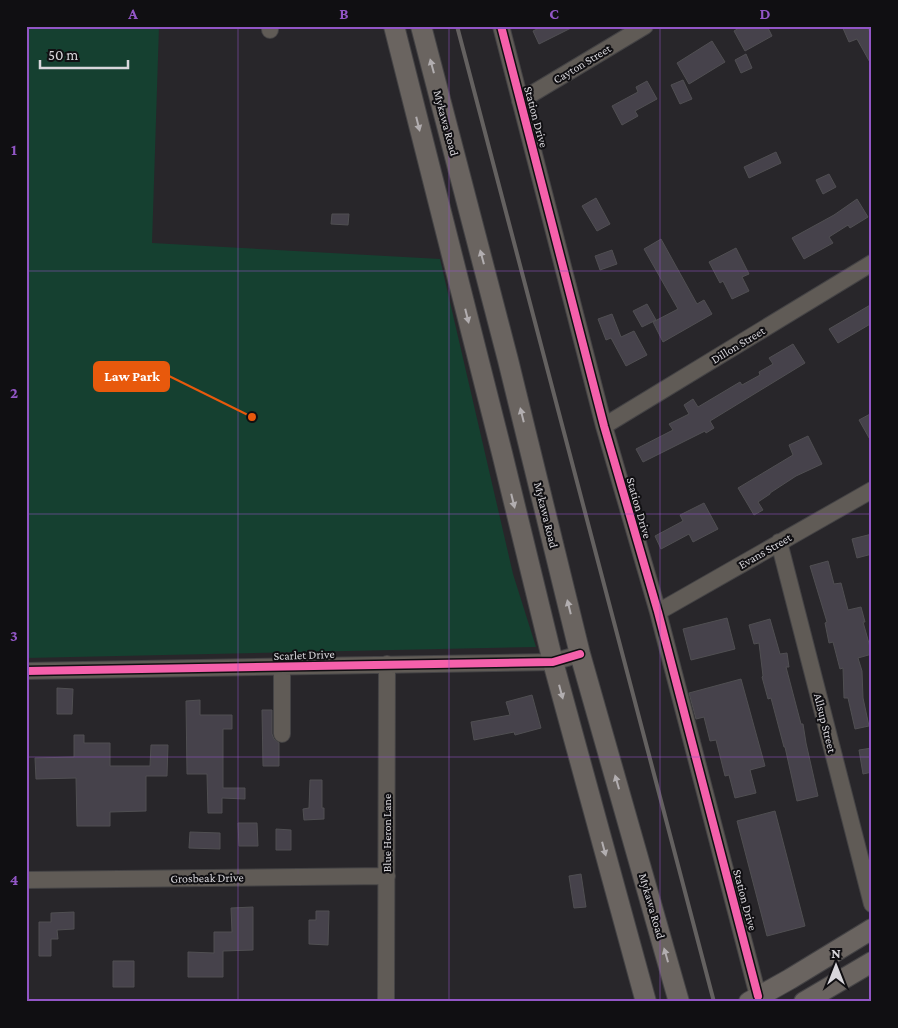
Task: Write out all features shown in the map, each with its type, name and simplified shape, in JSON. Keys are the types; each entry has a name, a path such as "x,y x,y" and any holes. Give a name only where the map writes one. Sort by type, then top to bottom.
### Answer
{"main road":[{"path":"423,32 396,34 553,662 646,1002"},
{"name":"Mykawa Road","path":"423,32 580,654 679,1002"},
{"path":"502,453 529,446"},
{"path":"753,999 790,979 872,929"},
{"path":"804,1002 872,962"}],"street":[{"name":"Station Drive","path":"501,26 604,426 658,612 753,999"},
{"name":"Cayton Street","path":"520,101 645,26"},
{"name":"Dillon Street","path":"604,426 872,263"},
{"name":"Evans Street","path":"658,612 872,490"},
{"name":"Allsup Street","path":"779,542 872,904"},
{"name":"Scarlet Drive","path":"26,671 553,662 580,654"},
{"name":"Blue Heron Lane","path":"386,1002 387,664"},
{"path":"282,667 282,734"},
{"name":"Grosbeak Drive","path":"26,880 387,876"}],"green space":[{"path":"26,26 159,26 152,243 440,259 513,574 536,647 26,658"}],"building":[{"path":"543,26 575,26 539,44 533,31"},
{"path":"742,26 767,26 772,36 745,51 734,31"},
{"path":"842,26 867,26 872,37 872,66 857,39 849,42"},
{"path":"712,41 725,62 689,84 677,63"},
{"path":"746,54 752,68 741,73 735,60"},
{"path":"683,80 692,99 680,104 671,85"},
{"path":"647,81 657,99 635,111 638,116 622,125 612,106 638,92 636,87"},
{"path":"776,152 781,163 749,178 744,167"},
{"path":"829,174 836,187 823,194 816,180"},
{"path":"596,198 610,224 597,231 582,206"},
{"path":"857,199 868,217 850,228 848,225 829,237 833,243 804,259 792,238 834,215"},
{"path":"332,214 349,214 348,225 331,224"},
{"path":"661,239 697,304 704,300 712,314 663,342 653,322 678,309 644,249"},
{"path":"736,248 749,274 742,277 749,291 732,299 723,281 720,283 709,262"},
{"path":"612,250 617,264 600,270 595,256"},
{"path":"647,304 656,320 642,327 633,311"},
{"path":"872,304 872,323 838,343 829,329"},
{"path":"612,314 621,337 634,331 647,355 626,366 611,338 606,340 598,319"},
{"path":"793,344 805,363 710,421 714,428 706,433 705,431 643,462 636,449 673,430 669,424 689,414 684,405 693,399 698,407 740,382 742,385 760,375 759,372 773,364 769,358"},
{"path":"872,413 872,443 859,420"},
{"path":"808,436 822,464 796,476 758,502 763,510 754,515 738,488 793,455 789,445"},
{"path":"704,503 718,529 693,542 689,534 661,549 655,536 683,521 680,515"},
{"path":"872,534 872,554 857,558 852,539"},
{"path":"828,561 834,584 841,583 848,610 861,607 872,654 858,658 862,671 863,698 869,726 855,729 848,698 844,698 843,668 840,669 833,642 829,643 825,623 827,622 810,566"},
{"path":"727,618 735,649 691,660 683,629"},
{"path":"770,619 780,654 787,653 789,667 786,667 801,724 803,724 818,796 797,801 785,747 771,698 768,699 762,677 759,643 754,644 749,625"},
{"path":"741,679 765,766 750,770 756,793 735,798 729,775 725,776 716,740 710,741 704,717 696,719 689,693"},
{"path":"57,688 73,689 72,714 57,714"},
{"path":"532,695 541,728 515,735 514,732 474,740 471,722 510,715 506,702"},
{"path":"200,700 200,715 232,715 232,729 223,729 223,788 245,788 245,799 222,798 222,813 208,813 207,774 187,774 186,701"},
{"path":"262,710 272,710 272,734 279,743 279,766 263,766"},
{"path":"74,735 84,735 84,743 110,743 110,766 150,766 151,745 168,745 167,776 146,776 146,811 110,812 110,826 77,826 76,778 36,779 35,758 74,757"},
{"path":"872,748 872,772 863,774 859,750"},
{"path":"310,780 322,780 324,819 304,820 303,809 309,808"},
{"path":"775,811 805,926 767,936 737,821"},
{"path":"238,823 257,823 258,846 239,846"},
{"path":"276,829 291,830 291,850 276,850"},
{"path":"190,832 220,833 220,849 189,848"},
{"path":"581,874 586,907 574,908 569,876"},
{"path":"253,907 253,950 223,951 223,977 188,977 188,952 214,953 214,932 232,932 231,908"},
{"path":"316,911 329,911 328,945 309,944 309,920 316,920"},
{"path":"74,912 74,929 57,930 58,939 51,939 51,956 39,956 39,922 51,922 51,913"},
{"path":"113,961 134,961 134,987 113,987"}],"railway":[{"path":"457,26 714,1002"}],"cycle path":[{"path":"501,26 604,426 658,612 758,996"},
{"path":"26,671 553,662 580,654"}],"place":[{"name":"Law Park","path":"252,417"}]}
